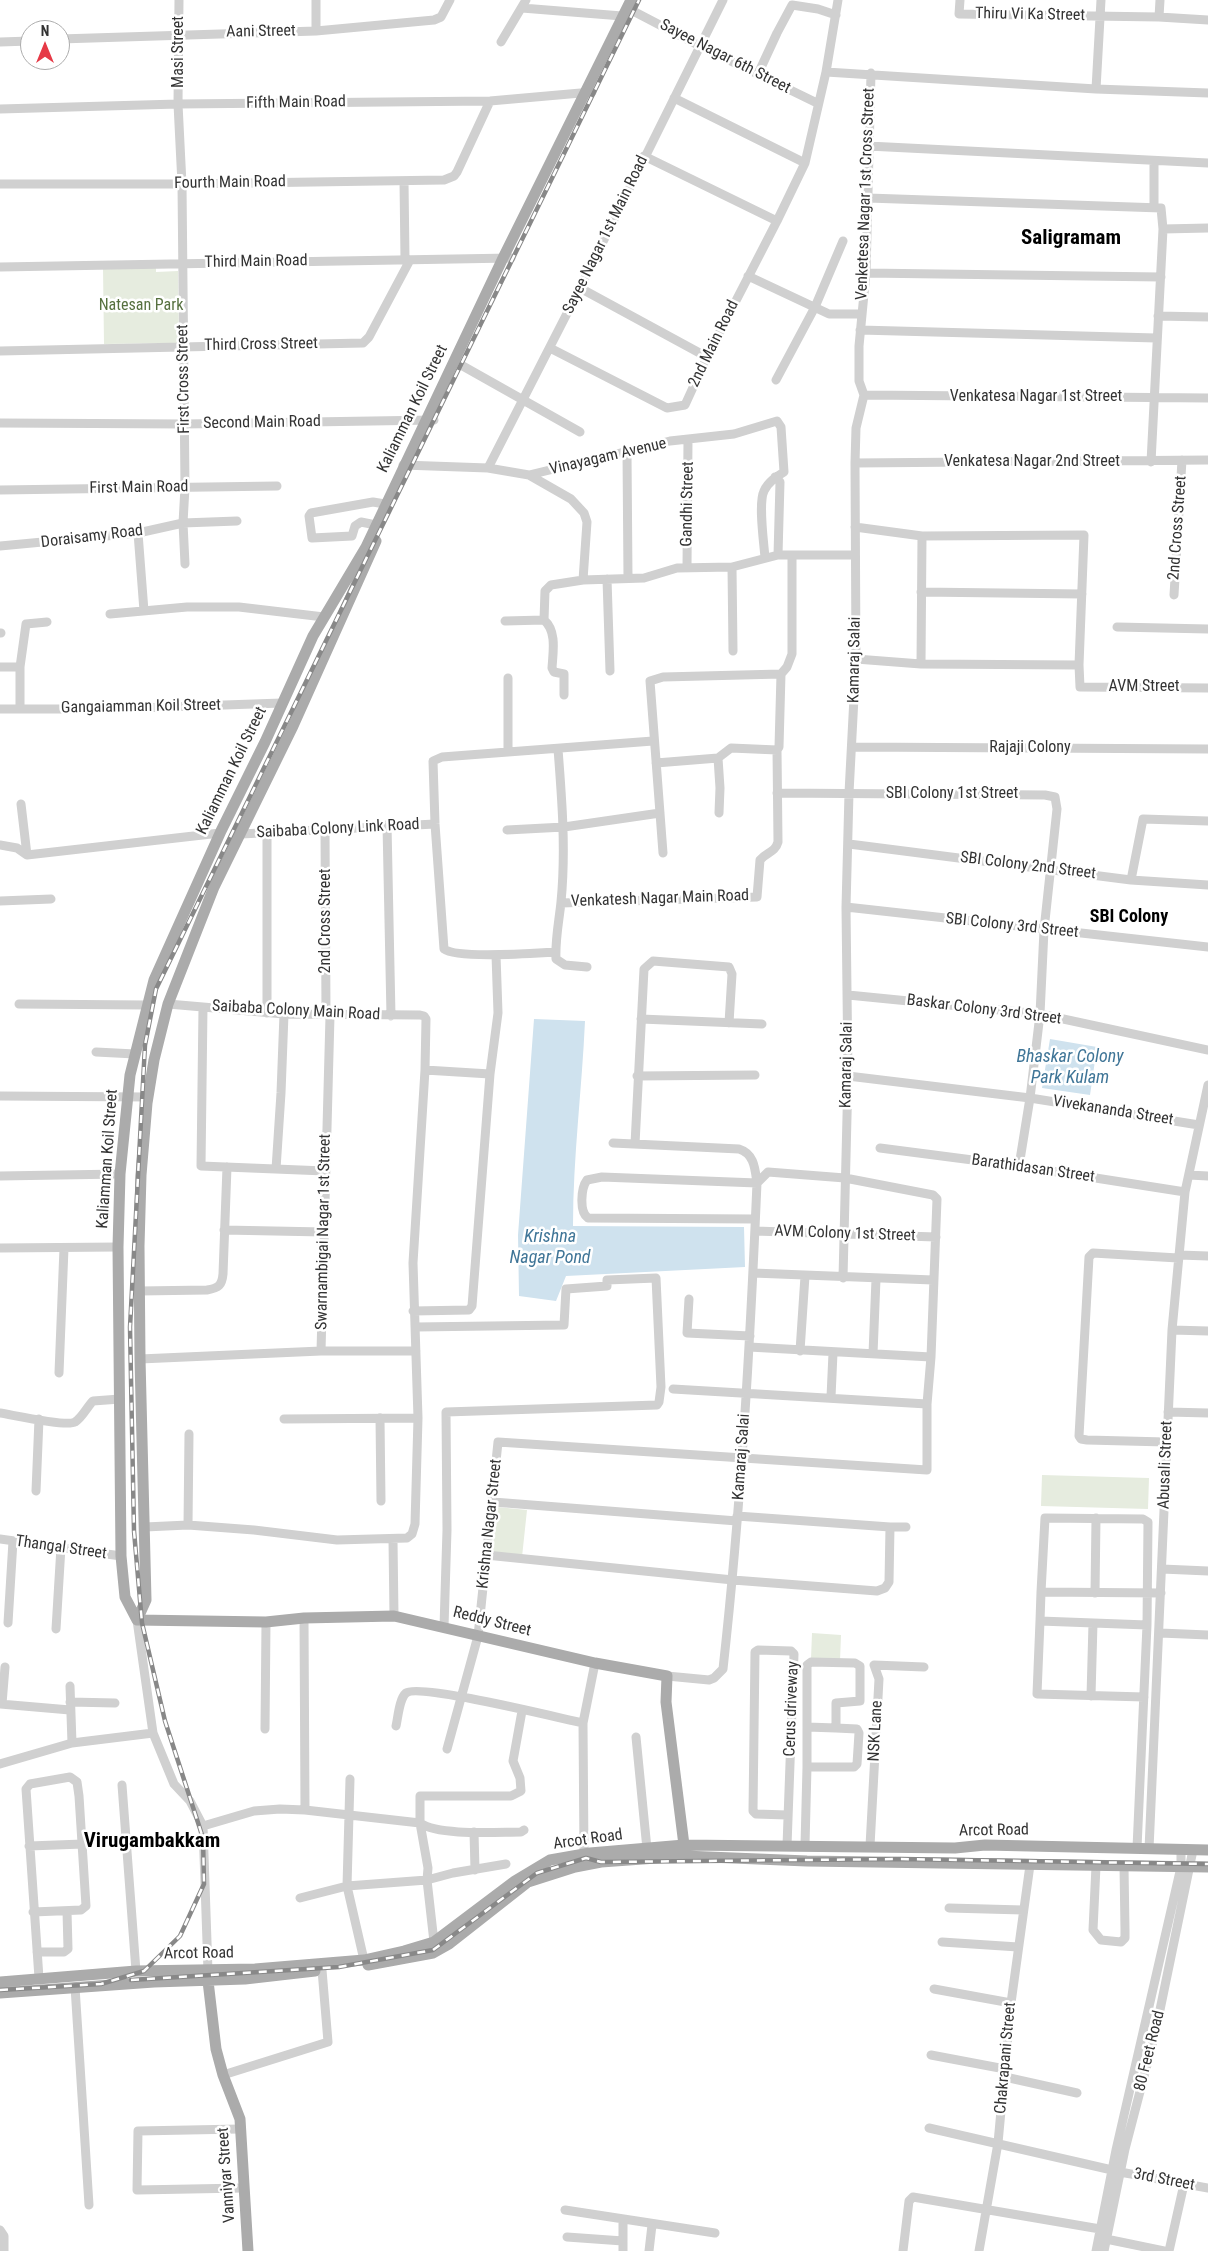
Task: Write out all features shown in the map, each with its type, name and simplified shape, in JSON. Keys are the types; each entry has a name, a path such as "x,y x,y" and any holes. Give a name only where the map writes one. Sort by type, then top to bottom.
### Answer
{"main road":[{"name":"Kaliamman Koil Street","path":"138,1620 146,1600 140,1359 139,1246 141,1175 148,1096 154,1060 168,1004 214,887 293,726 407,466 507,258 555,173 622,16 639,0"},
{"name":"Kaliamman Koil Street","path":"588,92 632,5"},
{"name":"Kaliamman Koil Street","path":"430,420 461,365 507,258"},
{"name":"Kaliamman Koil Street","path":"138,1620 125,1597 121,1556 118,1247 120,1174 127,1095 134,1054 146,1005 164,954 324,617 366,547 385,504 407,466"},
{"name":"Reddy Street","path":"138,1620 266,1622 304,1618 394,1616 595,1663 666,1676"},
{"path":"666,1676 666,1702 684,1845"},
{"name":"Arcot Road","path":"0,1993 290,1970 364,1960 434,1942 515,1881 550,1860 584,1854 684,1845 955,1848 985,1845 1208,1850"},
{"name":"Arcot Road","path":"290,1970 322,1970 384,1963 433,1953 449,1944 528,1882 601,1862 684,1856 807,1861 1030,1865 1124,1870 1208,1867"},
{"name":"Arcot Road","path":"0,1982 136,1971 208,1976"},
{"name":"Vanniyar Street","path":"208,1976 216,2049 223,2075 240,2118 248,2251"}],"street":[{"name":"Masi Street","path":"178,104 179,0"},
{"path":"316,0 316,31"},
{"name":"Aani Street","path":"70,39 316,31 434,20 441,17 450,0"},
{"name":"Sayee Nagar 1st Main Road","path":"488,468 550,348 723,0"},
{"name":"2nd Main Road","path":"550,348 667,408 685,405 707,357 805,163 817,103 826,72 838,0"},
{"name":"Thiru Vi Ka Street","path":"960,0 959,14 1159,17 1208,20"},
{"path":"1096,89 1101,0"},
{"path":"1159,17 1160,0"},
{"path":"501,42 524,4 622,16"},
{"name":"Sayee Nagar 6th Street","path":"632,5 700,46 817,103"},
{"path":"758,74 776,32 792,5 818,9 836,15"},
{"path":"0,42 20,41"},
{"path":"826,72 871,73 1096,89 1208,93"},
{"name":"Venketesa Nagar 1st Cross Street","path":"862,314 866,273 871,73"},
{"name":"Fifth Main Road","path":"0,109 178,104 490,101 588,92"},
{"path":"674,98 805,163"},
{"name":"Fourth Main Road","path":"0,184 182,184 444,180 454,176 457,172 490,101"},
{"name":"First Cross Street","path":"178,104 182,184 185,424 183,523 185,564"},
{"path":"868,146 1208,163"},
{"path":"644,156 777,221"},
{"path":"1154,160 1154,207"},
{"path":"404,181 408,260"},
{"path":"868,198 1161,208 1163,229 1151,462"},
{"path":"1163,229 1208,228"},
{"path":"776,380 815,307 843,241"},
{"name":"Third Main Road","path":"0,267 507,258"},
{"name":"Third Cross Street","path":"0,351 363,343 369,337 408,260"},
{"path":"866,273 1160,277"},
{"path":"748,276 829,314 862,314"},
{"path":"580,288 707,357"},
{"name":"Kamaraj Salai","path":"842,1278 848,1076 846,907 849,793 856,659 855,463 856,428 864,395 858,381 862,314"},
{"path":"1158,316 1208,318"},
{"path":"860,330 1156,338"},
{"path":"461,365 580,432"},
{"name":"Venkatesa Nagar 1st Street","path":"864,395 1208,398"},
{"name":"Second Main Road","path":"0,423 185,424 430,420"},
{"name":"Vinayagam Avenue","path":"529,475 627,453 670,441 734,434 774,421 778,422 781,427 784,472 775,477"},
{"name":"Gandhi Street","path":"687,567 688,440"},
{"path":"627,453 628,578"},
{"name":"2nd Cross Street","path":"1174,596 1182,460"},
{"name":"Venkatesa Nagar 2nd Street","path":"855,463 1151,462 1208,460"},
{"path":"407,466 488,468 529,475 571,499 584,513 587,522 584,580"},
{"path":"765,558 762,498 764,490 775,477 780,482 778,555"},
{"name":"First Main Road","path":"0,490 277,486"},
{"path":"376,525 361,522 355,526 353,535 312,538 309,516 311,513 373,502 385,504"},
{"name":"Doraisamy Road","path":"0,546 138,532 183,523 237,520"},
{"path":"855,527 922,536 1084,535 1079,665 920,664 856,659"},
{"path":"138,532 144,611"},
{"path":"920,664 922,536"},
{"path":"564,696 564,674 552,670 552,629 544,620 545,591 547,587 584,580 644,578 661,571 687,567 732,567 778,555 855,555"},
{"path":"663,853 648,685 650,681 657,678 781,674 787,667 792,654 792,556"},
{"path":"732,567 733,651"},
{"path":"608,579 610,671"},
{"path":"921,592 1082,594"},
{"path":"110,614 187,607 239,607 324,617"},
{"path":"505,620 544,620"},
{"path":"20,709 20,666 26,624 47,622"},
{"path":"1117,627 1208,629"},
{"name":"AVM Street","path":"1079,665 1080,687 1208,688"},
{"path":"0,667 20,666"},
{"name":"Venkatesh Nagar Main Road","path":"555,952 561,903 757,896 760,860 763,856 773,852 778,842 777,750 779,747 781,674"},
{"path":"508,678 508,751"},
{"name":"Gangaiamman Koil Street","path":"0,709 109,709 282,703"},
{"path":"587,967 560,964 556,959 555,952 452,953 444,949 435,824 433,761 442,757 508,751 653,741"},
{"name":"Rajaji Colony","path":"852,747 1208,748"},
{"path":"656,762 718,758 731,748 777,750"},
{"path":"558,749 564,827 561,903"},
{"path":"718,758 719,813"},
{"path":"777,793 849,793"},
{"name":"SBI Colony 1st Street","path":"849,793 1045,795 1054,797 1057,809 1051,868"},
{"path":"21,804 27,855"},
{"path":"506,830 564,827 660,812"},
{"path":"1132,880 1143,819 1208,821"},
{"name":"Saibaba Colony Link Road","path":"241,834 325,828 435,824"},
{"path":"387,825 392,1016"},
{"name":"2nd Cross Street","path":"325,828 327,874 328,1112"},
{"path":"267,833 267,1012"},
{"path":"0,845 17,848 27,855 220,834"},
{"name":"SBI Colony 2nd Street","path":"849,844 1051,868 1132,880 1208,885"},
{"path":"1019,1166 1030,1098 1040,1014 1044,930 1051,868"},
{"path":"0,901 51,900"},
{"name":"SBI Colony 3rd Street","path":"846,907 1208,947"},
{"path":"413,1311 469,1310 472,1306 490,1074 498,1012 496,954"},
{"path":"613,1142 635,1144 644,969 653,961 729,966 732,974 729,1023"},
{"name":"Baskar Colony 3rd Street","path":"848,995 1040,1014 1208,1050"},
{"path":"20,1004 146,1005"},
{"name":"Saibaba Colony Main Road","path":"168,1004 284,1014 424,1016 427,1024 425,1070"},
{"path":"203,1007 200,1161 204,1167 325,1170"},
{"path":"276,1169 282,1093 284,1014"},
{"path":"641,1019 762,1024"},
{"path":"96,1052 134,1054"},
{"path":"145,1527 188,1525 254,1530 337,1540 381,1538 394,1540 407,1538 412,1534 416,1524 418,1418 416,1327 413,1311 413,1263 425,1070 490,1074"},
{"path":"638,1076 755,1076"},
{"name":"Vivekananda Street","path":"848,1076 1030,1098 1199,1125"},
{"name":"Abusali Street","path":"1149,1849 1172,1330 1185,1192 1208,1085"},
{"path":"0,1096 148,1096"},
{"name":"Swarnambigai Nagar 1st Street","path":"321,1351 328,1112"},
{"name":"Kamaraj Salai","path":"635,1144 744,1150 754,1165 752,1219 755,1231 750,1347 733,1580 723,1669 709,1680 666,1676"},
{"name":"Barathidasan Street","path":"880,1148 1019,1166 1185,1192"},
{"path":"140,1291 217,1288 223,1280 227,1167"},
{"path":"742,1458 927,1470 927,1404 938,1201 933,1195 845,1178 768,1172 753,1183 602,1177 586,1180 583,1184 583,1212 588,1218 752,1219"},
{"path":"0,1176 120,1174"},
{"path":"1189,1175 1208,1176"},
{"path":"224,1230 324,1232"},
{"name":"AVM Colony 1st Street","path":"755,1231 936,1237"},
{"path":"0,1248 118,1247"},
{"path":"59,1373 64,1248"},
{"path":"1166,1442 1087,1440 1081,1439 1079,1436 1089,1257 1093,1253 1208,1256"},
{"path":"753,1273 842,1278 933,1280"},
{"path":"800,1351 805,1276"},
{"path":"416,1327 564,1325 566,1289 608,1286 607,1280 656,1278 661,1387 657,1405 446,1412 448,1530 444,1627"},
{"path":"872,1354 876,1279"},
{"path":"688,1299 687,1333 750,1336"},
{"path":"1172,1330 1208,1331"},
{"path":"750,1347 931,1357"},
{"path":"140,1359 321,1351 416,1351"},
{"path":"831,1397 832,1353"},
{"path":"673,1389 927,1404"},
{"path":"0,1414 66,1425 76,1422 93,1401 120,1399"},
{"path":"1168,1412 1208,1413"},
{"path":"380,1418 380,1501"},
{"path":"284,1419 418,1418"},
{"path":"36,1491 39,1419"},
{"path":"188,1525 189,1434"},
{"name":"Krishna Nagar Street","path":"448,1749 460,1696 478,1636 498,1442 742,1458"},
{"path":"492,1502 737,1519 906,1527"},
{"path":"1137,1848 1144,1697 1148,1593 1147,1520 1045,1518 1040,1592 1037,1694 1144,1697"},
{"path":"1095,1592 1096,1518"},
{"path":"486,1556 733,1580 881,1590 888,1586 889,1582 890,1527"},
{"name":"Thangal Street","path":"0,1539 121,1556"},
{"path":"394,1540 394,1616"},
{"path":"8,1623 13,1541"},
{"path":"56,1629 61,1547"},
{"path":"1162,1569 1208,1571"},
{"path":"1040,1592 1161,1593"},
{"path":"304,1618 305,1810"},
{"name":"Kaliamman Koil Street","path":"138,1620 154,1733 174,1784 190,1801 203,1826 208,1976"},
{"path":"1040,1621 1147,1625"},
{"path":"266,1622 266,1729"},
{"path":"1091,1696 1093,1623"},
{"path":"1160,1634 1208,1635"},
{"name":"Cerus driveway","path":"787,1815 754,1813 755,1652 758,1650 792,1651 794,1654 787,1846"},
{"path":"805,1845 809,1662 856,1663 860,1666 861,1698 857,1703 836,1703 836,1728"},
{"path":"584,1854 583,1723 595,1663"},
{"name":"NSK Lane","path":"870,1846 879,1679 874,1665 924,1667"},
{"path":"5,1667 1,1704 70,1706 115,1703"},
{"path":"70,1686 72,1743"},
{"path":"396,1726 403,1697 408,1692 421,1691 460,1696 583,1723"},
{"path":"434,1942 427,1880 428,1868 420,1823 421,1794 511,1796 521,1791 520,1778 513,1761 522,1711"},
{"path":"807,1767 854,1767 857,1764 859,1733 857,1729 808,1727"},
{"path":"0,1764 72,1743 154,1733"},
{"path":"636,1737 647,1849"},
{"path":"33,1912 81,1910 86,1906 83,1844 77,1782 74,1778 64,1776 27,1786 33,1912 39,1978"},
{"path":"350,1779 347,1886 364,1960"},
{"path":"122,1785 136,1971"},
{"path":"203,1826 254,1811 305,1810 420,1823 434,1829 474,1832 521,1832 524,1830"},
{"path":"474,1832 475,1870"},
{"path":"29,1846 83,1844"},
{"name":"80 Feet Road","path":"1181,1850 1185,1867"},
{"name":"80 Feet Road","path":"1096,2251 1100,2229 1155,2034 1185,1867 1193,1850"},
{"path":"550,1860 554,1874"},
{"path":"300,1898 347,1886 427,1880 453,1872 506,1864"},
{"name":"Chakrapani Street","path":"979,2251 998,2143 1011,2003 1030,1865"},
{"path":"1096,1869 1094,1930 1101,1940 1121,1942 1125,1938 1124,1870"},
{"path":"949,1908 1023,1910"},
{"path":"37,1952 64,1952 68,1949 67,1910"},
{"path":"942,1942 1018,1947"},
{"path":"223,2075 328,2042 322,1970"},
{"path":"75,1987 89,2205"},
{"path":"934,1989 1011,2003"},
{"path":"930,2056 1005,2073 1077,2093"},
{"name":"3rd Street","path":"929,2128 1116,2171 1208,2188"},
{"path":"240,2129 138,2131 137,2190 244,2188"},
{"name":"80 Feet Road","path":"1104,2251 1116,2171"},
{"path":"1169,2251 1184,2184"},
{"path":"903,2251 909,2201 913,2197 1100,2229"},
{"path":"565,2210 652,2225 715,2233"},
{"path":"623,2220 623,2251"},
{"path":"649,2251 652,2225"},
{"path":"0,2230 4,2236 4,2251"},
{"path":"568,2237 623,2241"},
{"path":"1106,2239 1164,2251"}],"green space":[{"name":"Natesan Park","path":"156,267 156,272 178,271 179,343 104,344 103,268"},
{"path":"1042,1475 1149,1478 1148,1509 1041,1506"},
{"path":"497,1507 527,1510 522,1557 492,1554"},
{"path":"812,1633 841,1635 840,1661 811,1659"}],"water":[{"name":"Krishna Nagar Pond","path":"534,1019 585,1021 574,1174 573,1226 744,1227 745,1267 566,1276 556,1301 519,1296 518,1235"},
{"name":"Bhaskar Colony Park Kulam","path":"1050,1039 1097,1047 1090,1095 1042,1088"}],"railway":[{"path":"0,1990 101,1984 144,1971 180,1936 204,1884 203,1838 165,1721 142,1623 134,1531 130,1327 145,1045 156,989 639,0"},
{"path":"131,1980 339,1967 433,1950 537,1873 586,1858 601,1862 901,1859 1208,1864"}],"district":[{"name":"Saligramam","path":"1071,239"},
{"name":"SBI Colony","path":"1129,917"},
{"name":"Virugambakkam","path":"152,1842"}]}
